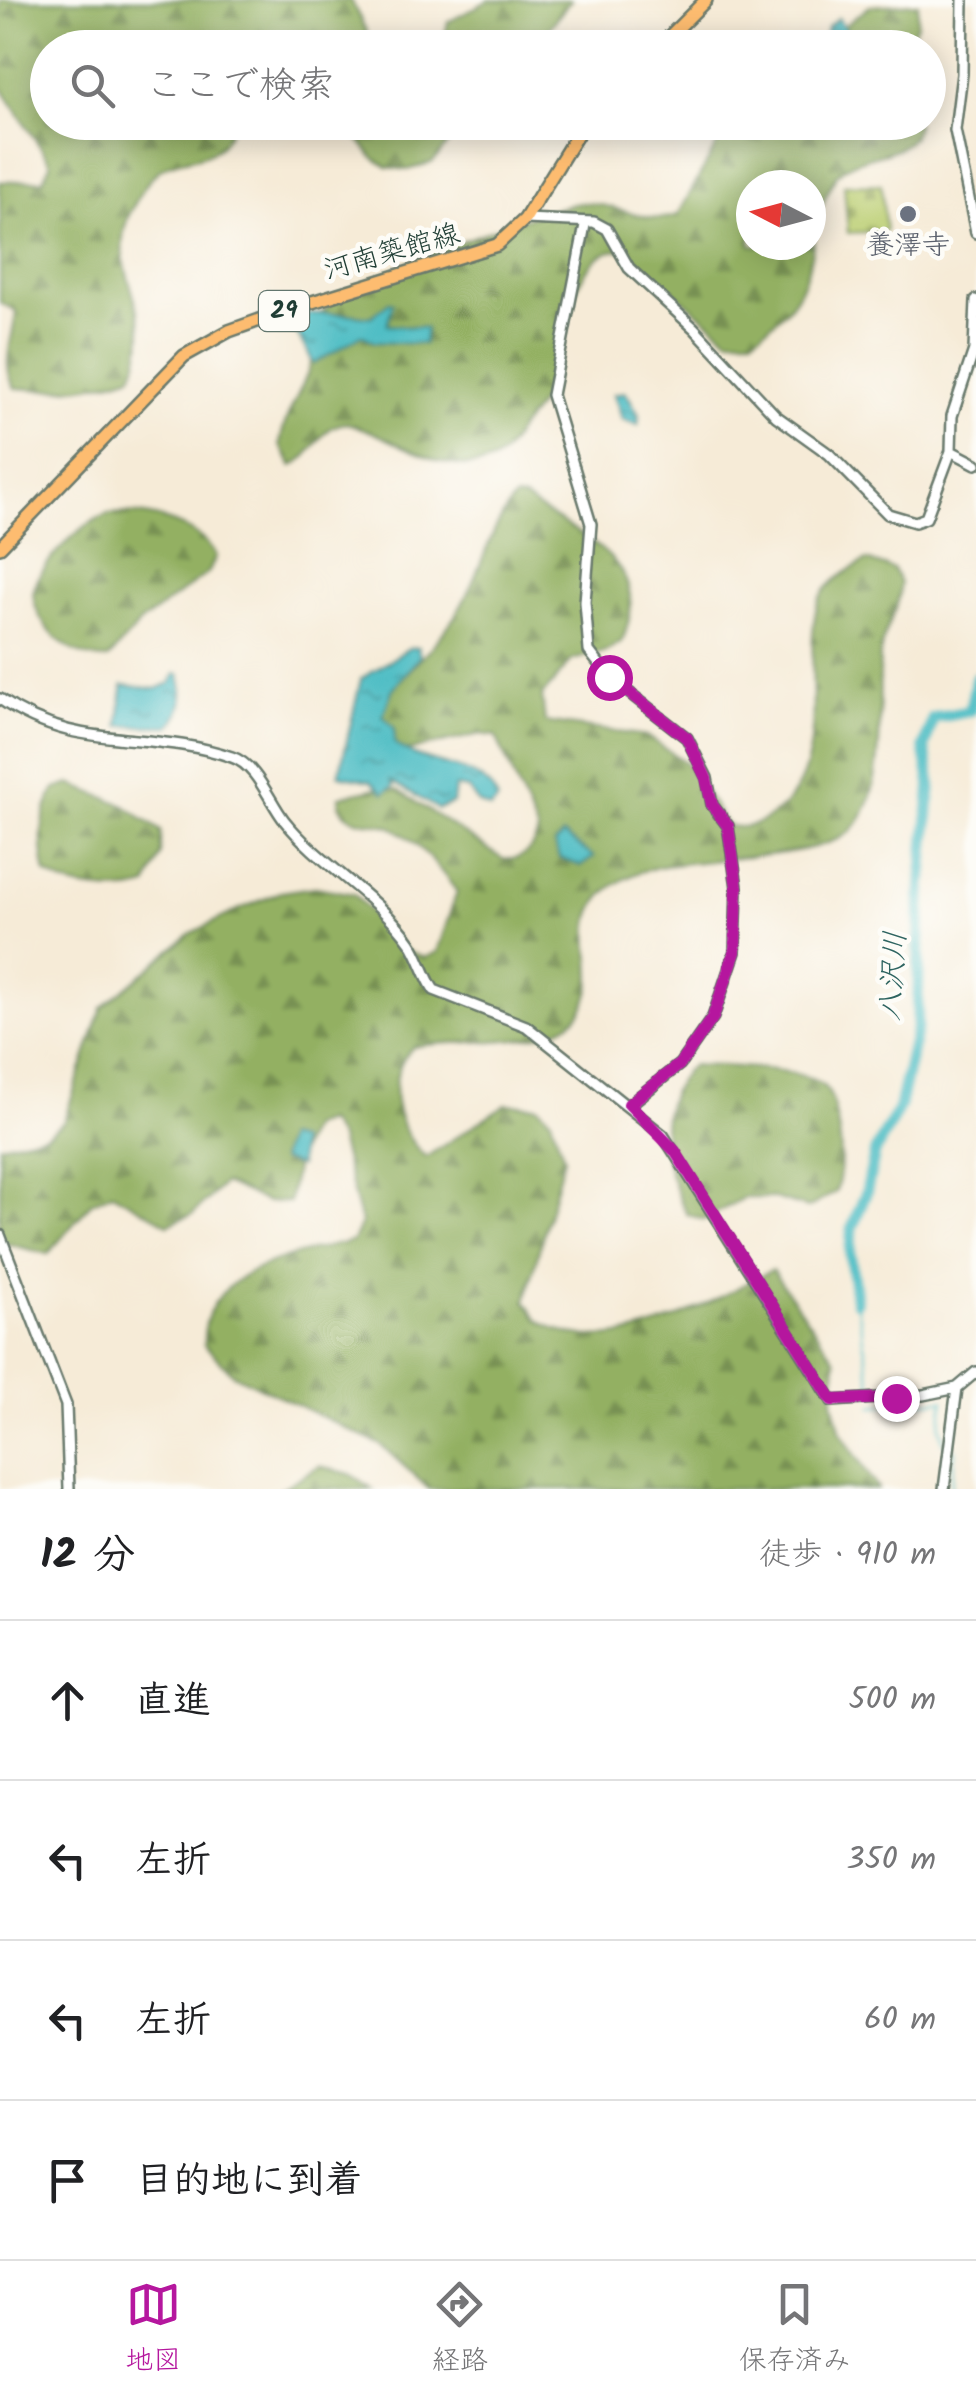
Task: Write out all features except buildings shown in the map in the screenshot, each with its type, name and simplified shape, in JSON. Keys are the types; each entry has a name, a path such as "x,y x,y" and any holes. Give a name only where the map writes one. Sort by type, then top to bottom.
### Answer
{"main road":[{"path":"676,30 706,0"},
{"name":"河南築館線","path":"0,546 175,366 205,343 296,307 478,254 496,245 525,219 574,140"}],"street":[{"path":"962,0 962,74 955,130 976,232"},
{"path":"525,219 594,222 607,228 630,268 694,328 776,416 828,454 888,514 915,522 926,518 951,451 952,416 974,350 976,300"},
{"path":"584,224 568,304 567,335 552,395 591,524 585,602 589,651 609,677 687,738 706,778 712,805 728,826 737,887 735,952 713,1017 680,1064 629,1104"},
{"path":"951,451 976,464"},
{"path":"0,699 40,725 97,739 174,741 237,758 285,822 408,941 434,990 526,1026 629,1104 675,1151 832,1400 924,1395 957,1388 976,1372"},
{"path":"0,1235 66,1404 69,1489"},
{"path":"944,1489 957,1388"}],"green space":[{"path":"0,0 351,0 366,30 30,30 30,131 0,86"},
{"path":"489,0 571,0 548,30 446,30 448,22"},
{"path":"918,3 917,24 914,30 839,30 870,6"},
{"path":"36,140 224,140 208,154 166,166 155,174 130,213 123,234 123,254 141,329 140,351 132,375 89,386 15,388 8,361 16,312 0,302 0,182 43,180 51,163"},
{"path":"359,140 451,140 433,162 408,170 387,167"},
{"path":"720,140 909,140 894,150 843,169 826,196 826,170 736,170 736,260 810,260 794,300 778,319 753,338 728,338 626,251 607,253 591,264 579,284 539,404 497,459 467,466 449,464 346,423 329,430 292,466 280,445 282,434 310,366 318,320 336,301 401,267 560,207 593,203 654,218 678,215"},
{"path":"881,184 886,231 848,233 844,185"},
{"path":"515,498 525,499 588,539 621,570 629,590 630,613 622,641 607,651 572,660 542,696 545,722 647,736 686,763 727,825 749,826 770,817 791,798 803,774 813,719 813,632 820,598 837,578 867,560 893,569 900,582 898,601 880,655 880,728 874,783 867,807 855,826 838,839 808,848 662,866 616,884 600,898 591,914 591,981 579,1014 565,1026 525,1038 413,1047 403,1059 395,1088 400,1119 426,1157 506,1104 538,1106 551,1119 564,1157 525,1302 539,1320 567,1333 597,1337 628,1334 689,1313 772,1270 836,1360 833,1402 841,1433 878,1489 429,1489 381,1445 233,1374 204,1345 207,1319 218,1299 256,1269 353,1241 361,1223 339,1139 327,1122 311,1127 297,1157 289,1202 267,1202 224,1183 193,1214 168,1224 112,1193 91,1203 48,1254 0,1242 0,1145 46,1135 64,1121 102,1008 190,934 281,892 315,887 354,894 407,951 424,958 437,952 457,892 413,842 395,829 351,817 339,805 340,796 378,788 397,790 503,859 516,858 530,849 538,832 496,736 480,734 385,756 368,712 450,623 498,523"},
{"path":"108,514 138,514 168,521 196,535 216,556 209,572 140,623 108,659 82,654 58,640 41,619 33,593 62,546"},
{"path":"70,784 122,804 161,831 161,854 147,886 95,890 68,884 46,873 42,841 46,808 55,789"},
{"path":"692,1065 779,1071 812,1079 823,1086 833,1103 840,1140 836,1192 808,1208 774,1198 743,1198 704,1220 687,1214 671,1176 664,1137 670,1099 678,1081"},
{"path":"319,1466 350,1474 373,1489 281,1489"}],"water":[{"path":"838,18 846,30 827,30"},
{"path":"393,303 387,325 426,328 424,344 374,342 362,335 314,364 288,317 330,313 371,317"},
{"path":"626,392 639,415 638,425 622,419 614,394"},
{"path":"418,647 420,656 392,690 383,716 394,727 395,744 480,778 498,800 491,809 478,803 468,789 455,787 453,803 438,809 391,781 393,786 384,793 371,781 339,775 361,679 409,648"},
{"path":"175,674 180,675 182,702 170,726 119,726 123,685 156,689 171,683"},
{"path":"563,835 594,857 581,866 559,858 555,844"},
{"path":"286,1138 299,1141 299,1166 280,1160"}],"waterway":[{"name":"八沢川","path":"856,1301 850,1254 852,1228 866,1193 875,1152 899,1108 917,1027 921,894 931,785 924,747 933,718 970,711 976,678"},
{"path":"856,1301 873,1394"},
{"path":"872,1406 944,1400 940,1426 944,1445"},
{"path":"951,1489 955,1448"}],"place":[{"name":"養澤寺","path":"908,214"}],"route":[{"path":"609,677 687,738 704,771 712,805 728,826 737,887 735,952 713,1017 698,1044 680,1064 629,1104 675,1151 832,1400 842,1403 896,1398"}]}
